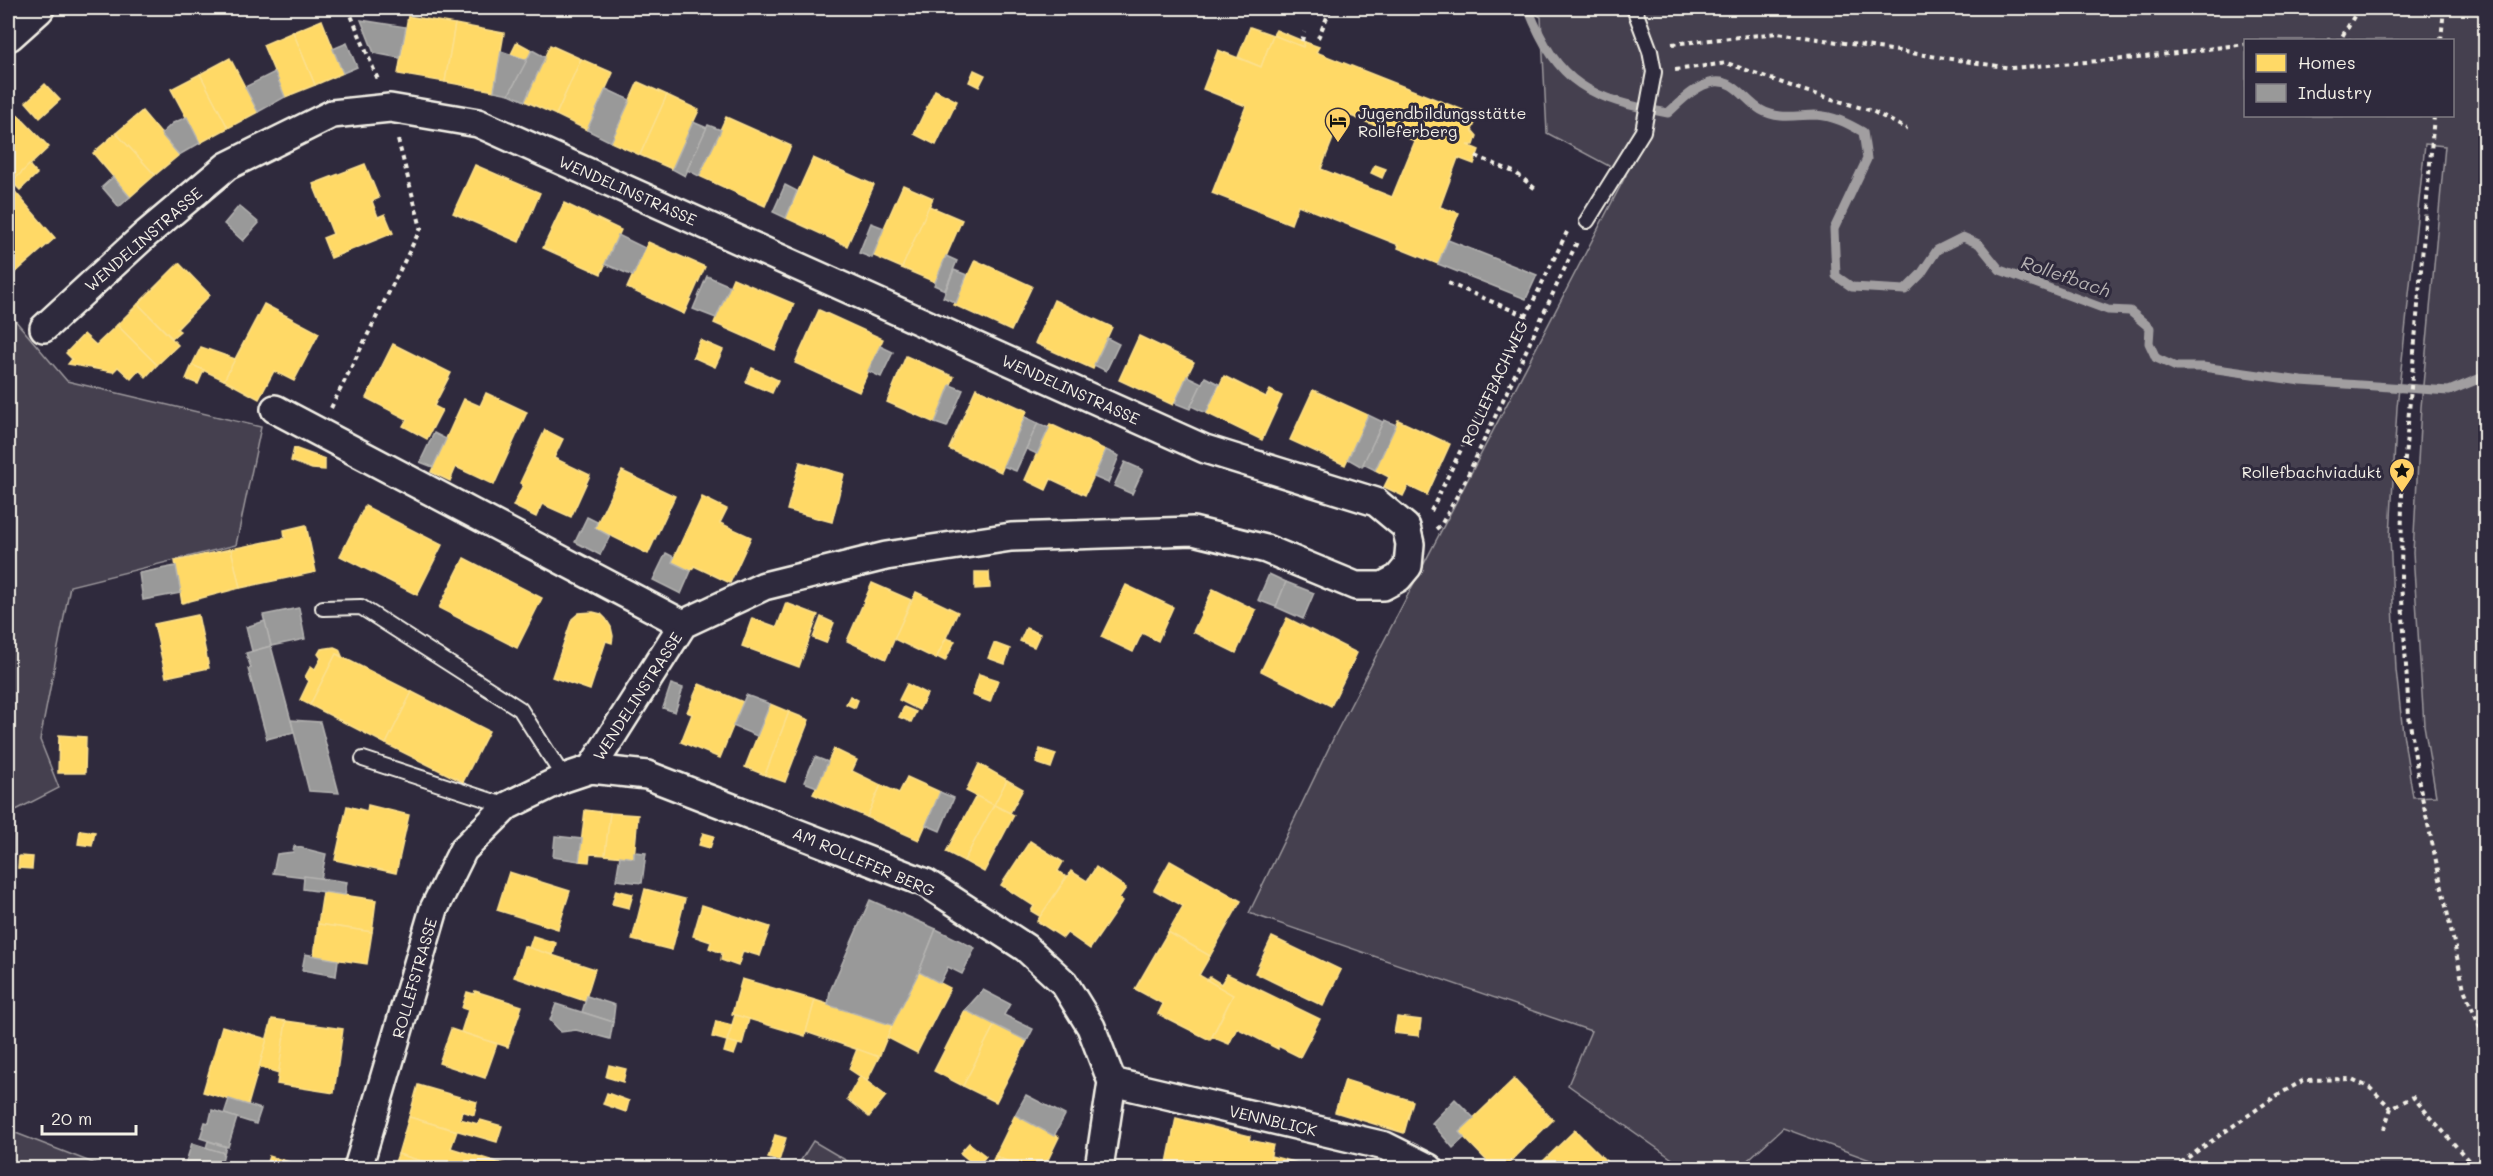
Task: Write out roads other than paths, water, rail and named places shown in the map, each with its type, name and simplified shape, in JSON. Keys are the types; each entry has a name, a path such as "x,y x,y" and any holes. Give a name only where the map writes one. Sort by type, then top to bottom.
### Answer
{"main road":[{"path":"8,34 37,8"}],"street":[{"name":"WENDELINSTRASSE","path":"44,327 145,235 227,166 332,114 390,108 478,123 1205,449 1376,502 1408,536 1408,566 1398,578 1383,586 1356,586 1266,549 1193,531 1011,537 886,556 764,586 683,624 591,769"},
{"name":"WENDELINSTRASSE","path":"275,409 683,624"},
{"name":"ROLLEFSTRASSE","path":"358,1168 434,909 463,850 507,806 564,778 591,769"},
{"name":"AM ROLLEFER BERG","path":"591,769 647,775 926,883 1026,948 1064,983 1091,1027 1112,1082 1099,1168"},
{"name":"VENNBLICK","path":"1112,1082 1385,1146 1429,1168"}],"lane":[{"path":"1587,220 1643,131 1654,76 1650,51 1634,8"},
{"path":"323,608 362,607 520,709 564,778"},
{"path":"363,759 507,806"}],"waterway":[{"name":"Rollefbach","path":"1528,8 1539,34 1565,71 1580,84 1617,102 1668,113 1701,86 1721,82 1734,87 1755,106 1767,113 1781,116 1815,115 1834,118 1863,132 1867,159 1834,229 1836,276 1852,287 1905,290 1921,274 1937,250 1963,237 1979,244 2000,270 2108,310 2130,311 2150,328 2149,343 2156,358 2176,367 2203,367 2301,381 2449,391 2486,376"}],"place":[{"name":"Jugendbildungsstätte Rolleferberg","path":"1338,144"},
{"name":"Rollefbachviadukt","path":"2402,494"}]}
